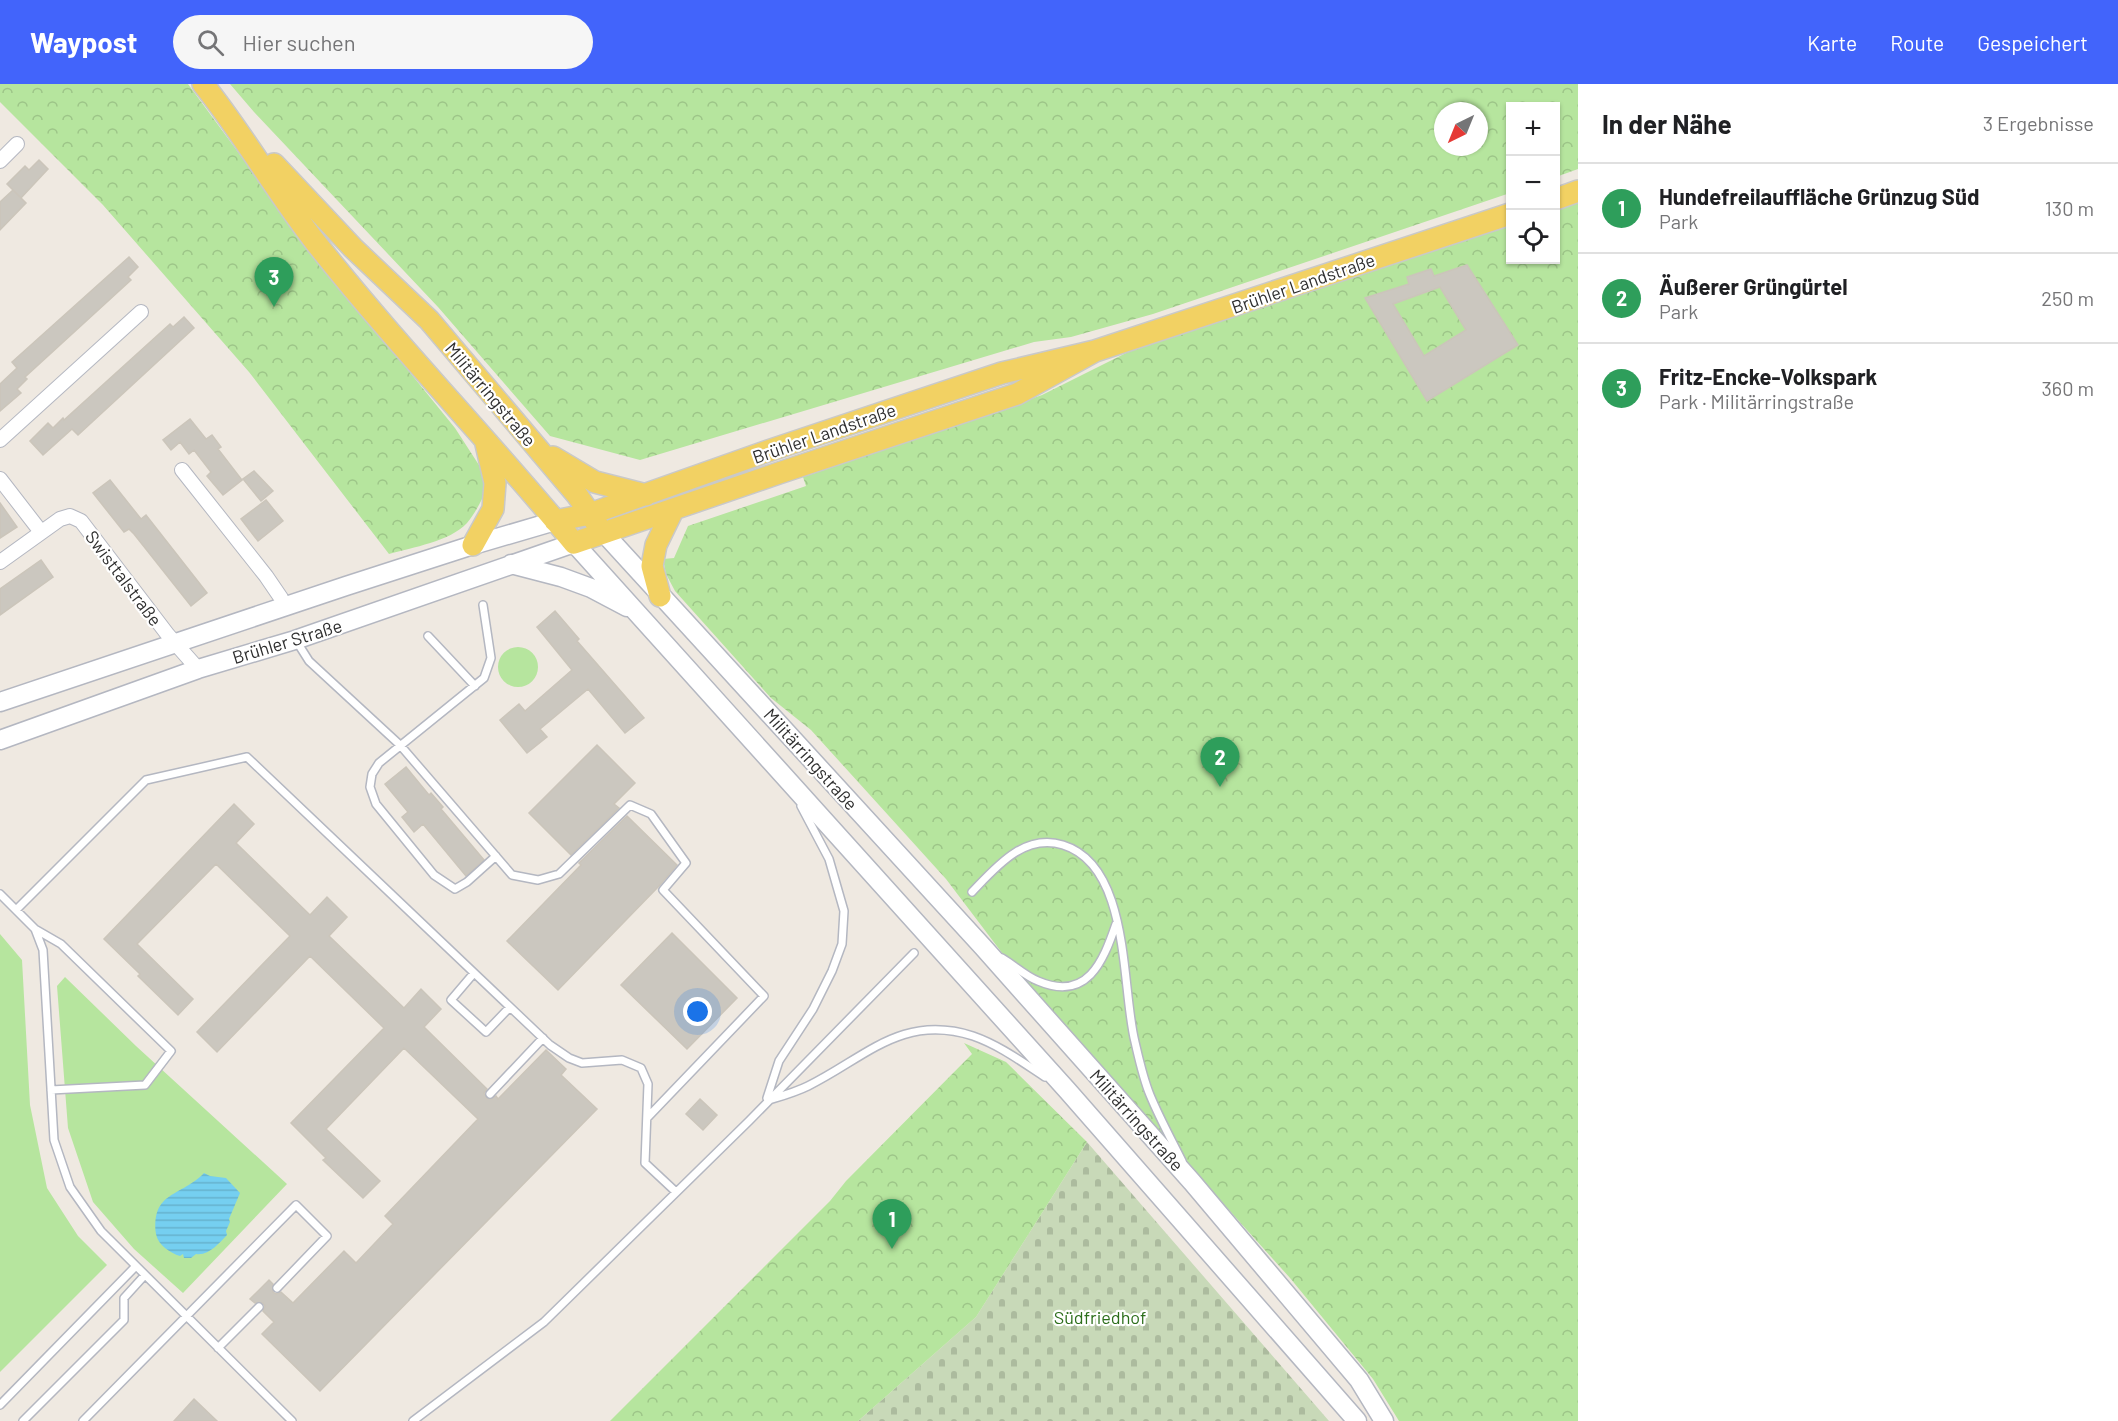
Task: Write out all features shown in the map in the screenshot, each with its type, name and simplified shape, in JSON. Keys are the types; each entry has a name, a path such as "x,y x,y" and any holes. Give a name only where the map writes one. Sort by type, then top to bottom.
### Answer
{"main road":[{"name":"Militärringstraße","path":"203,84 224,110 353,248 429,320 578,495 603,532 983,947 1192,1182 1359,1380 1384,1421"},
{"name":"Militärringstraße","path":"224,110 315,242 436,386 790,785 1067,1090 1357,1421"},
{"path":"1560,198 1578,192"},
{"name":"Brühler Landstraße","path":"555,521 590,514 1002,372 1095,351 1506,215"},
{"name":"Brühler Landstraße","path":"574,543 1017,394 1095,351"},
{"path":"473,545 493,509 495,483 485,440"},
{"path":"536,446 594,482 646,495"},
{"path":"660,596 652,566 656,545 673,510"},
{"name":"Brühler Straße","path":"0,702 473,545 555,521"},
{"name":"Brühler Straße","path":"0,740 198,669 295,640 574,543"},
{"path":"511,564 561,577 591,588 639,614"},
{"path":"285,608 295,640"}],"street":[{"path":"0,161 18,144"},
{"path":"0,440 141,312"},
{"name":"Brühler Straße","path":"182,470 266,576 285,608"},
{"path":"0,479 41,532"},
{"name":"Swisttalstraße","path":"0,562 60,519 70,516 81,521 198,669"}],"lane":[{"path":"483,605 491,658 484,678 379,763 372,774 370,787 376,804 434,875 455,889 467,882 496,856"},
{"path":"428,636 475,686"},
{"path":"295,640 309,662 400,745 512,876 538,880 559,874 630,805 651,814 686,863 663,890 764,996 647,1118"},
{"path":"16,910 146,780 247,757 543,1038 569,1059 582,1064 622,1060 640,1068 648,1084 645,1163 676,1192"},
{"path":"766,1101 779,1061 813,1008 832,971 842,944 844,911 829,859 790,785"},
{"path":"972,892 997,866 1015,852 1032,843 1054,842 1073,848 1091,863 1104,882 1116,922 1129,988 1134,1039 1150,1094 1192,1182"},
{"path":"0,894 35,929 61,944 171,1051 145,1085 51,1090"},
{"path":"983,947 1037,981 1057,987 1076,985 1092,974 1102,961 1116,922"},
{"path":"35,929 43,950 54,1140 70,1187 100,1232 292,1421"},
{"path":"413,1421 544,1322 914,953"},
{"path":"474,973 451,1000 486,1032 510,1007"},
{"path":"766,1101 807,1087 876,1045 898,1035 929,1031 973,1036 1067,1090"},
{"path":"489,1094 543,1038"},
{"path":"83,1421 296,1205 327,1236 277,1288"},
{"path":"0,1405 135,1267"},
{"path":"23,1421 124,1320 124,1298 144,1276"},
{"path":"218,1348 259,1307"}],"green space":[{"path":"0,84 188,84 304,242 455,428 488,479 490,498 482,499 467,523 451,535 389,554 249,372 103,205 0,102"},
{"path":"230,84 1578,84 1578,169 1560,176 1560,102 1506,102 1506,194 1153,314 1071,337 1034,342 640,460 550,436 438,307"},
{"path":"1578,201 1578,1421 1399,1421 1373,1379 1290,1278 1021,978 946,879 811,730 771,698 675,591 666,574 663,559 674,558 688,526 806,486 803,477 1042,395 1128,352 1506,225 1506,264 1560,264 1560,208"},
{"path":"518,647 526,648 532,653 537,659 537,675 532,681 526,686 518,687 510,686 504,681 499,675 498,667 499,659 504,653 510,648"},
{"path":"0,934 22,960 30,1105 47,1188 78,1236 107,1265 0,1372"},
{"path":"65,977 136,1046 287,1184 183,1293 134,1249 93,1202 68,1128 57,986"},
{"path":"964,1043 1006,1062 1087,1142 976,1317 858,1421 610,1421 830,1201 846,1181 972,1054"},
{"name":"Südfriedhof","path":"1087,1142 1329,1421 858,1421 976,1317"}],"water":[{"path":"204,1173 226,1178 240,1193 229,1219 227,1235 209,1251 196,1254 191,1258 184,1258 183,1254 180,1256 172,1253 159,1242 156,1234 158,1210 170,1196"}],"building":[{"path":"39,160 48,169 21,198 7,184 25,166 29,170"},
{"path":"13,190 26,203 0,230 0,202"},
{"path":"129,257 138,267 128,277 131,280 25,377 27,379 17,389 21,393 0,411 0,384 17,368 12,362"},
{"path":"1467,265 1518,345 1427,401 1365,298 1409,284 1407,277 1431,269 1434,276","holes":["1440,287 1466,330 1424,356 1393,304"]},
{"path":"184,317 194,328 78,435 72,429 43,455 30,441 48,423 53,428 63,418 64,420 170,324 173,327"},
{"path":"190,419 206,439 212,435 221,447 218,449 242,480 223,495 207,476 211,472 194,450 189,454 180,442 171,450 163,440"},
{"path":"254,471 273,491 261,501 243,479"},
{"path":"110,480 141,519 146,515 207,593 191,606 134,534 129,529 124,532 93,493"},
{"path":"266,500 283,521 258,541 241,519"},
{"path":"0,503 17,527 0,538"},
{"path":"41,560 53,577 0,615 0,589"},
{"path":"555,611 579,639 577,641 644,718 625,733 588,689 540,729 547,737 527,753 500,720 519,704 525,711 572,670 537,627"},
{"path":"597,745 635,783 614,804 619,808 571,855 529,813"},
{"path":"406,767 429,795 431,793 443,807 441,809 484,860 466,876 423,824 414,832 402,817 408,812 385,784"},
{"path":"234,804 254,824 236,843 310,915 327,897 347,917 329,936 404,1008 421,989 441,1009 424,1027 487,1089 484,1093 487,1098 491,1099 496,1096 498,1099 546,1050 566,1069 561,1075 597,1109 320,1391 262,1334 274,1322 263,1311 265,1306 263,1303 255,1303 250,1299 269,1280 273,1284 273,1292 276,1294 281,1292 293,1303 344,1251 356,1263 393,1224 385,1216 478,1119 404,1048 326,1129 380,1181 363,1198 323,1160 326,1158 291,1123 384,1028 310,956 217,1052 197,1032 290,936 216,864 137,944 193,999 178,1015 104,939"},
{"path":"627,816 677,865 558,990 507,941 581,865 579,863"},
{"path":"672,933 737,998 687,1049 621,985"},
{"path":"700,1099 717,1115 703,1130 686,1114"},
{"path":"194,1399 217,1421 174,1421"}],"place":[{"name":"Fritz-Encke-Volkspark","path":"274,307"},
{"name":"Äußerer Grüngürtel","path":"1220,787"},
{"name":"Hundefreilauffläche Grünzug Süd","path":"892,1249"}]}
